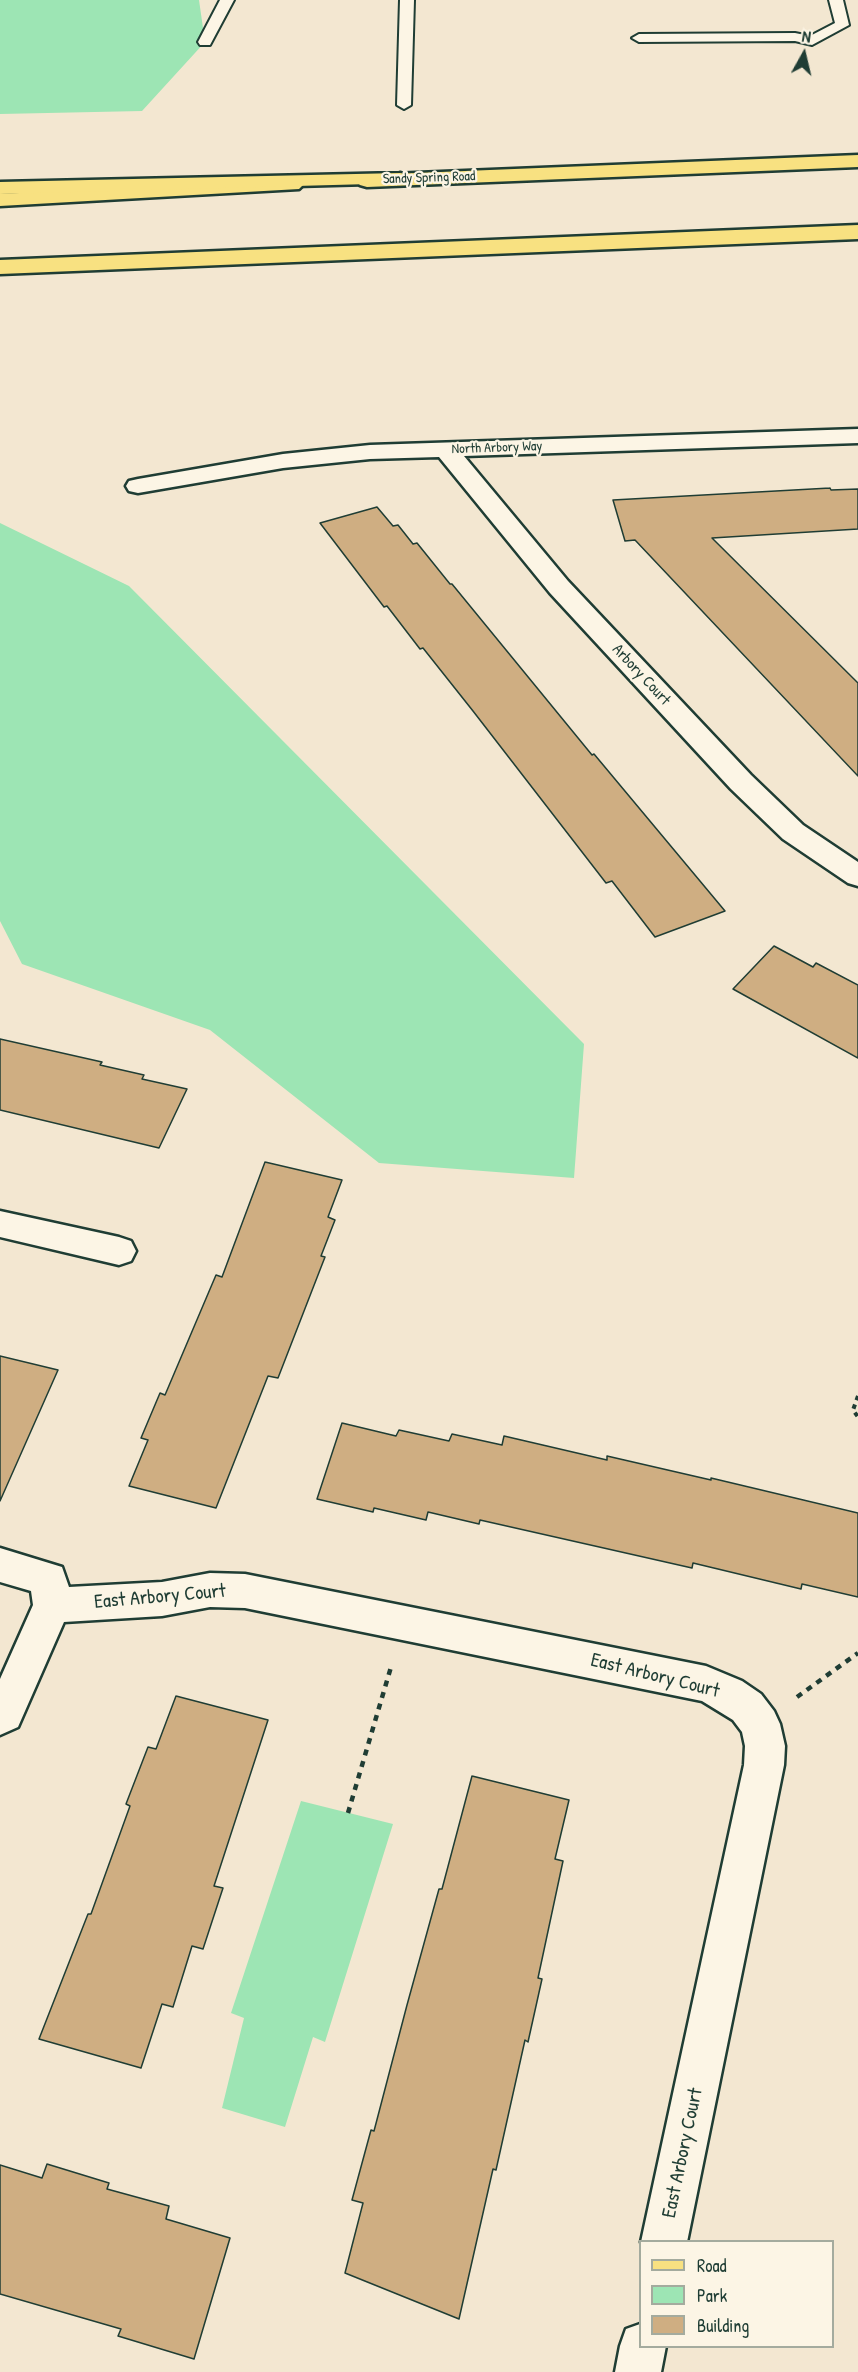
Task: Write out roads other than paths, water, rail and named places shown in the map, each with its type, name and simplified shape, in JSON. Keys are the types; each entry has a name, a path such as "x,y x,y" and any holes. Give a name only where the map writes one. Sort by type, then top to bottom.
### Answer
{"main road":[{"name":"Sandy Spring Road","path":"0,200 400,179 858,161"},
{"path":"0,188 400,179"},
{"path":"0,267 858,232"}],"street":[{"name":"North Arbory Way","path":"138,486 283,461 370,452 858,436"},
{"name":"Arbory Court","path":"446,450 559,587 741,782 793,832 858,876"},
{"path":"0,1224 119,1251"},
{"path":"0,1565 49,1579 52,1605 4,1714 0,1717"},
{"name":"East Arbory Court","path":"52,1605 162,1599 210,1590 245,1591 706,1684 728,1694 747,1707 760,1724 765,1746 764,1765 664,2240"},
{"path":"638,2372 643,2348"}],"lane":[{"path":"205,42 227,0"},
{"path":"404,105 407,0"},
{"path":"639,38 795,37 812,41 842,25 836,0"}]}
